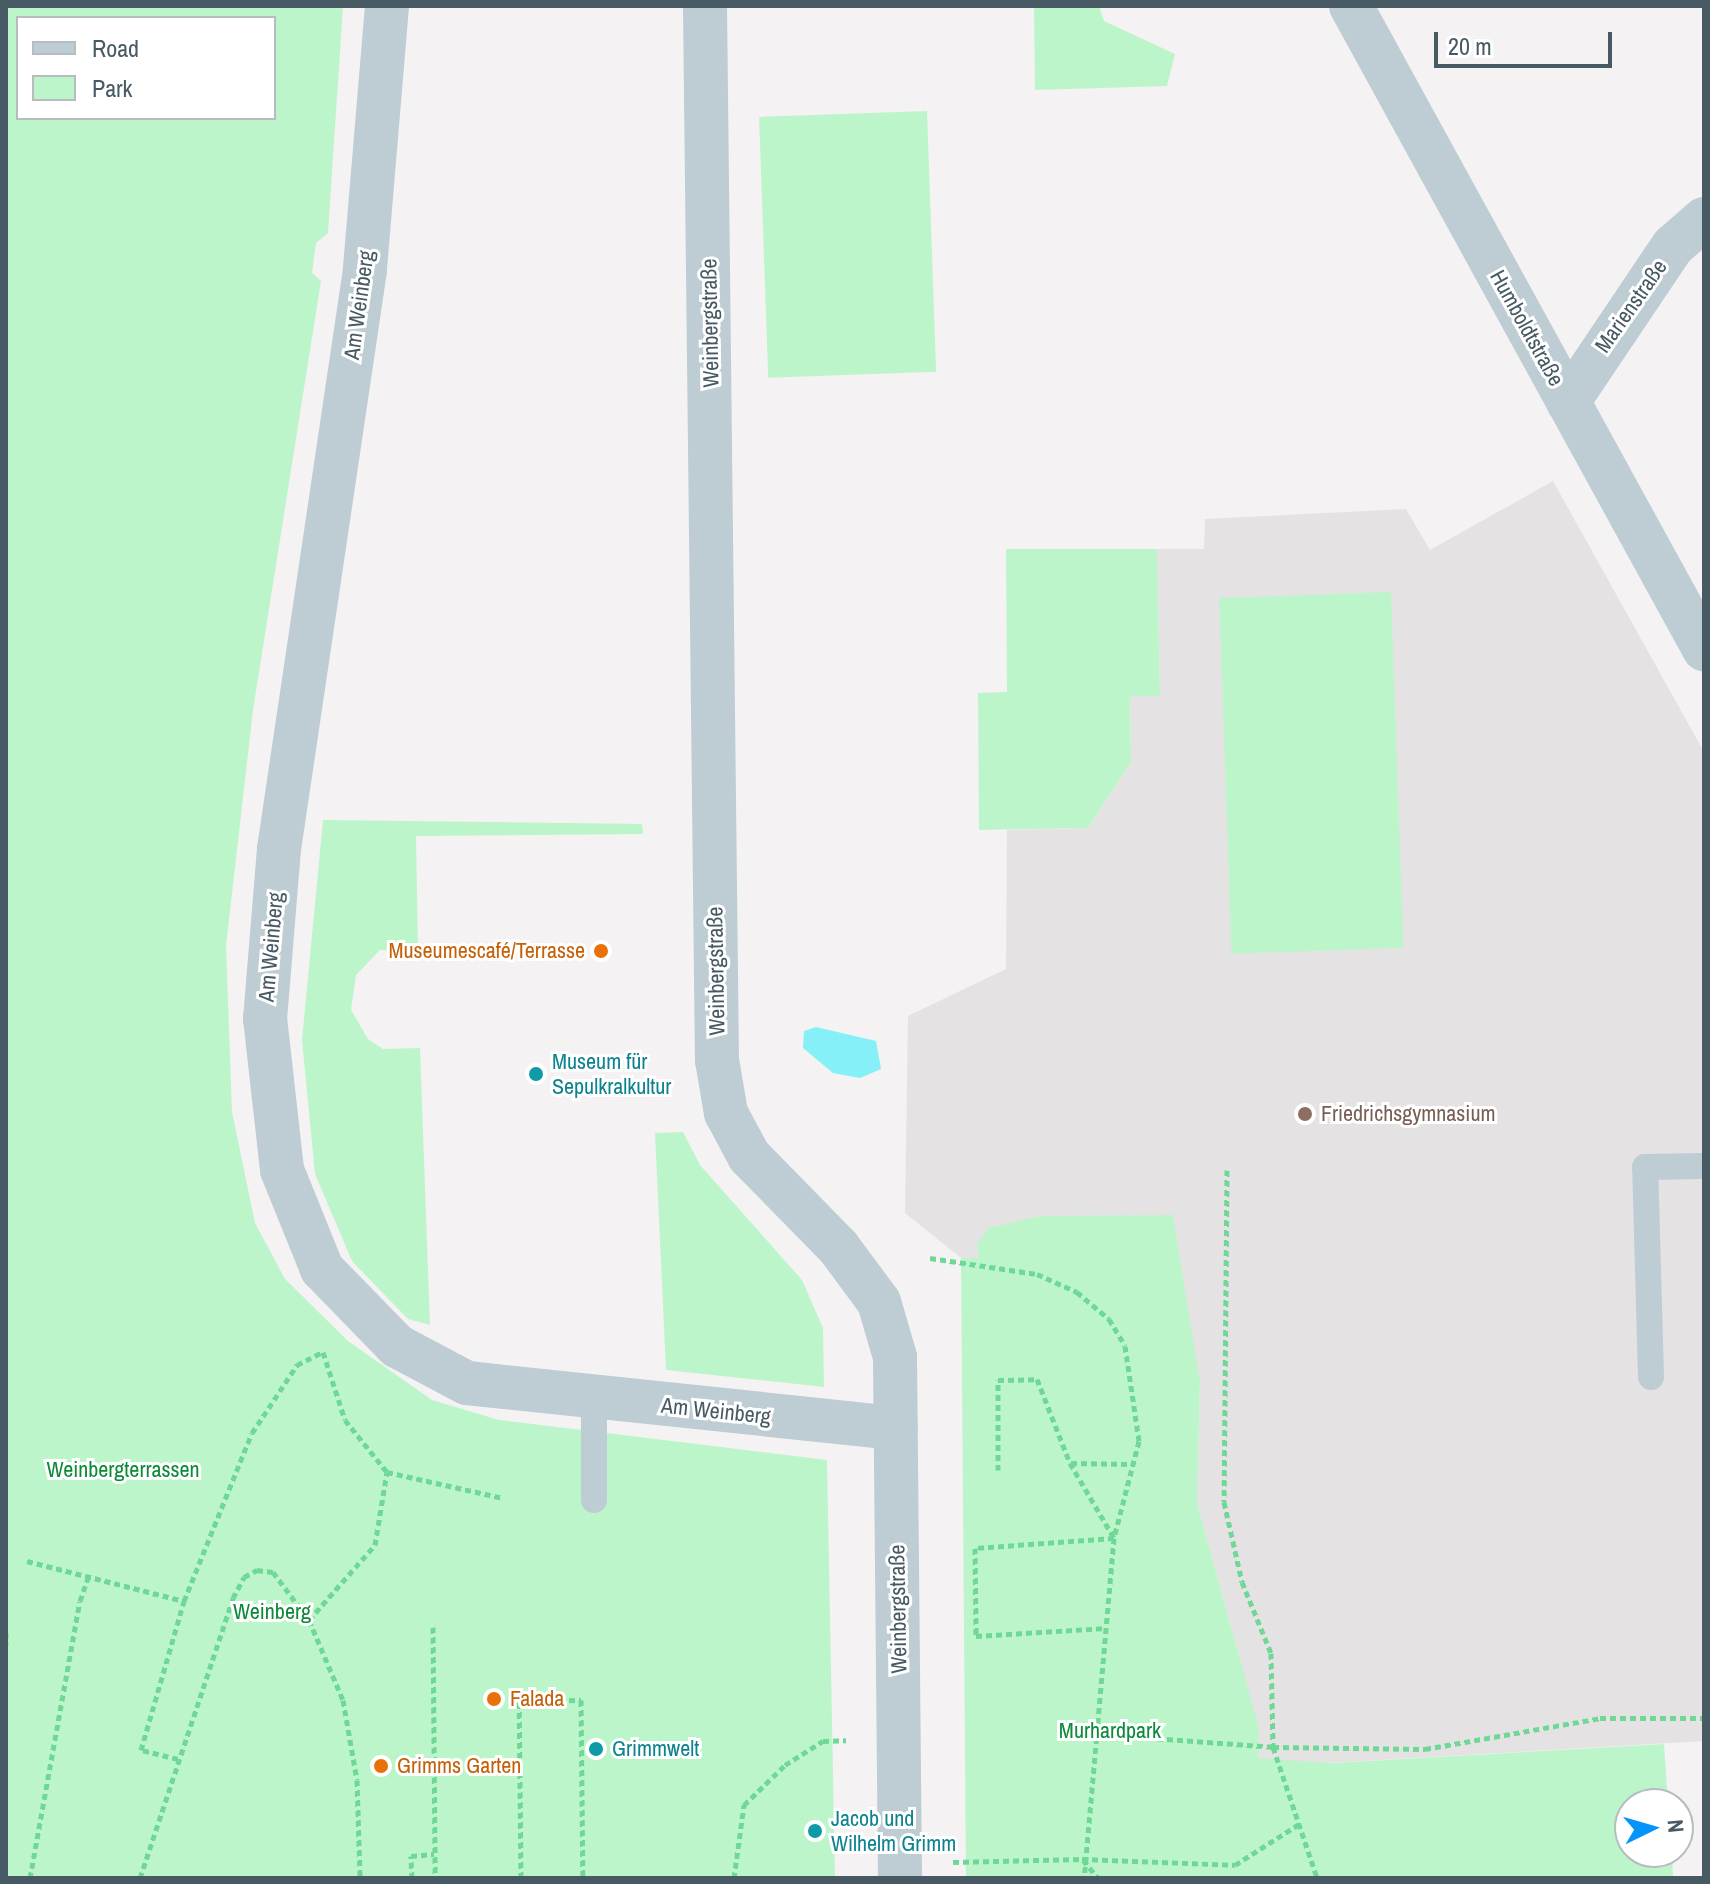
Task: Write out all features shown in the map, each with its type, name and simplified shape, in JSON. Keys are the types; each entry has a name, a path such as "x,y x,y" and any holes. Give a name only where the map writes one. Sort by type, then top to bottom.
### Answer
{"street":[{"name":"Am Weinberg","path":"387,6 365,270 279,849 265,1018 282,1170 322,1269 397,1346 467,1383 594,1399 896,1428"},
{"name":"Weinbergstraße","path":"705,6 717,1060 726,1113 749,1156 839,1248 879,1302 895,1357 900,1870"},
{"name":"Humboldtstraße","path":"1351,6 1704,649"},
{"name":"Marienstraße","path":"1568,402 1664,258 1704,219"}],"lane":[{"path":"1651,1377 1645,1167 1704,1166"},
{"path":"594,1399 594,1500"}],"path":[{"path":"1227,1170 1224,1502 1242,1582 1271,1653 1273,1747 1317,1878"},
{"path":"930,1258 1037,1274 1077,1292 1109,1319 1125,1346 1135,1388 1139,1441 1114,1538 1097,1734 1082,1859 1084,1878"},
{"path":"178,1759 141,1750 184,1601 252,1433 297,1365 323,1352 345,1420 387,1472 503,1498"},
{"path":"998,1470 998,1380 1037,1379 1070,1463 1114,1538"},
{"path":"1070,1463 1133,1464"},
{"path":"309,1620 375,1545 387,1472"},
{"path":"1105,1628 976,1636 975,1548 1114,1538"},
{"path":"27,1561 184,1601"},
{"path":"140,1878 178,1759 244,1577 257,1570 273,1572 309,1620 343,1700 353,1740 360,1878"},
{"path":"30,1878 80,1601 89,1575"},
{"path":"433,1627 435,1878"},
{"path":"6,1633 6,1645"},
{"path":"521,1878 519,1701 581,1700 583,1878"},
{"path":"1097,1734 1273,1747 1425,1749 1600,1718 1704,1718"},
{"path":"734,1878 744,1805 785,1765 823,1741 899,1736"},
{"path":"900,1870 1082,1859 1235,1865 1299,1824"},
{"path":"412,1878 411,1856 434,1854"},
{"path":"1082,1859 1098,1878"}],"shaded area":[{"name":"Friedrichsgymnasium","path":"1553,481 1704,752 1704,1741 1258,1767 1237,1648 1197,1503 1200,1382 1095,1217 1040,1216 979,1258 961,1258 905,1213 908,1016 1006,969 1007,830 1088,828 1131,762 1130,696 1160,696 1157,549 1204,549 1205,519 1406,509 1430,550"}],"green space":[{"name":"Weinberg","path":"6,6 343,6 328,233 316,243 312,273 321,281 253,710 226,946 232,1112 255,1223 285,1279 348,1341 432,1400 499,1420 827,1460 835,1878 6,1878"},
{"path":"1034,6 1099,6 1104,21 1175,54 1167,86 1035,90"},
{"path":"927,111 936,372 768,378 759,117"},
{"path":"1006,549 1157,549 1160,696 1130,696 1131,762 1088,828 979,830 978,693 1007,692"},
{"path":"1391,592 1403,948 1232,954 1219,598"},
{"path":"323,820 642,824 643,834 416,836 418,950 380,950 356,975 351,1010 368,1039 383,1049 420,1048 430,1325 408,1319 352,1261 315,1174 302,1040"},
{"path":"683,1132 700,1165 802,1280 823,1328 824,1387 666,1370 655,1133"},
{"name":"Murhardpark","path":"1173,1215 1200,1382 1197,1503 1259,1728 1258,1758 1332,1763 1664,1744 1667,1788 1614,1788 1614,1868 1673,1868 1673,1878 966,1878 961,1258 979,1258 977,1244 989,1228 1040,1216"}],"water":[{"path":"816,1027 876,1041 881,1069 860,1078 833,1073 803,1048 804,1031"}],"place":[{"name":"Museumescafé/Terrasse","path":"601,951"},
{"name":"Museum für Sepulkralkultur","path":"536,1074"},
{"name":"Friedrichsgymnasium","path":"1305,1114"},
{"name":"Falada","path":"494,1699"},
{"name":"Grimmwelt","path":"596,1749"},
{"name":"Grimms Garten","path":"381,1766"},
{"name":"Jacob und Wilhelm Grimm","path":"815,1831"}],"park label":[{"name":"Weinbergterrassen","path":"123,1470"}]}
